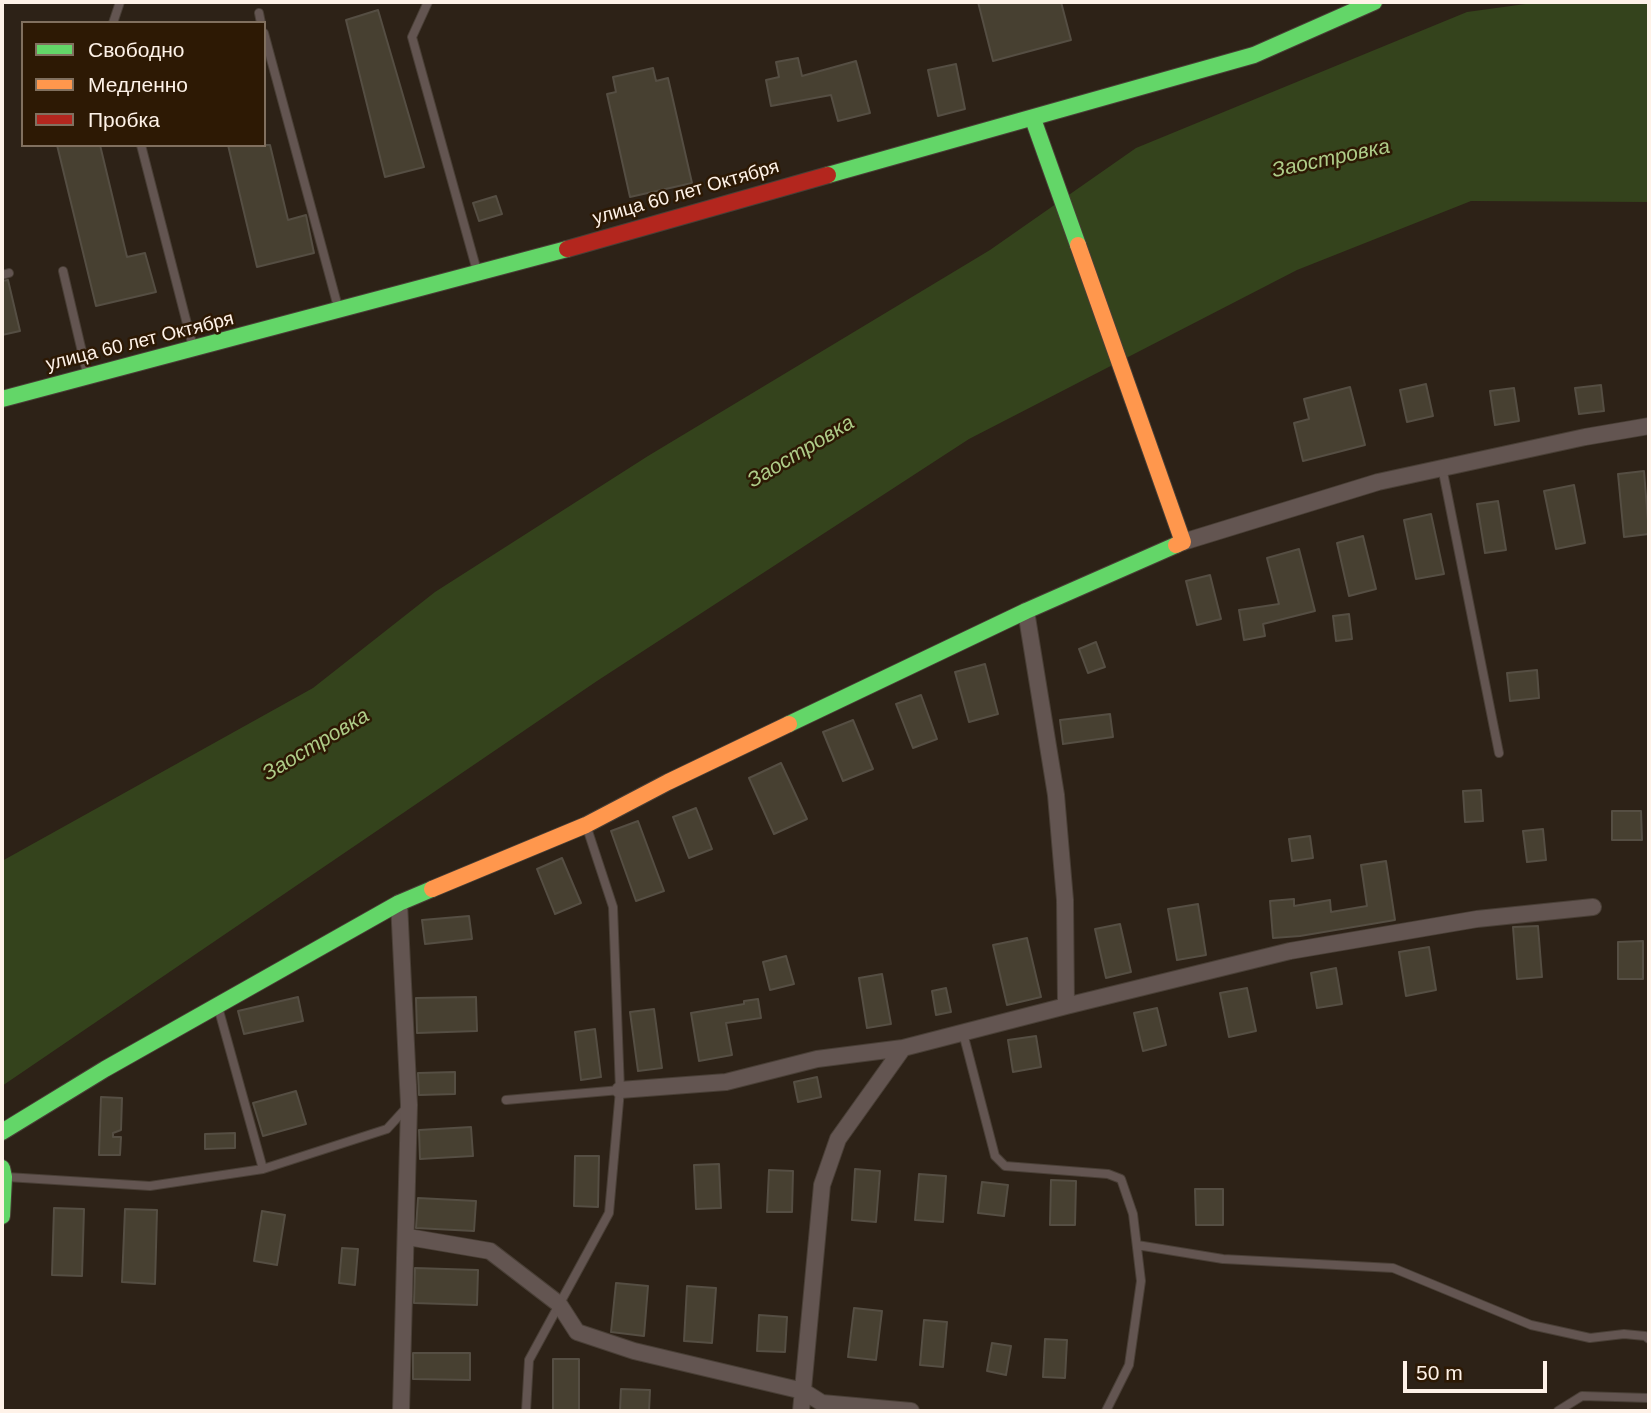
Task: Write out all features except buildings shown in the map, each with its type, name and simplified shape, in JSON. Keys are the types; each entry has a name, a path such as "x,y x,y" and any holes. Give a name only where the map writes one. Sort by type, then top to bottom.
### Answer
{"street":[{"name":"улица 60 лет Октября","path":"2,399 340,312 1033,119 1254,55 1374,2"},
{"path":"1033,119 1183,542"},
{"path":"2,1132 105,1069 399,904 586,825 668,782 1026,611 1183,542 1378,482 1585,436 1649,426"},
{"path":"1026,611 1056,795 1065,900 1066,1006"},
{"path":"399,904 409,1105 408,1237 401,1411"},
{"path":"620,1090 726,1082 817,1059 903,1048 1290,951 1476,919 1593,907"},
{"path":"801,1411 822,1185 838,1139 903,1048"},
{"path":"2,1216 3,1173"},
{"path":"408,1237 490,1251 559,1304 577,1332 634,1351 803,1391 822,1403 911,1411"}],"lane":[{"path":"114,21 120,2"},
{"path":"428,2 412,37 478,274"},
{"path":"259,13 261,21"},
{"path":"266,40 340,312"},
{"path":"142,147 194,350"},
{"path":"63,271 88,376"},
{"path":"1442,467 1499,753"},
{"path":"526,1411 529,1360 609,1213 620,1090 613,907 586,825"},
{"path":"217,1006 263,1169"},
{"path":"962,1033 995,1156 1005,1166 1108,1174 1121,1179 1133,1214 1141,1281 1129,1365 1106,1411"},
{"path":"506,1100 620,1090"},
{"path":"3,1173 150,1186 263,1169 387,1129 409,1105"},
{"path":"1137,1245 1223,1258 1393,1268 1531,1325 1590,1338 1624,1334 1645,1336 1649,1339"},
{"path":"1558,1411 1582,1396 1649,1398"}],"water":[{"name":"Заостровка","path":"1540,2 1649,2 1649,202 1471,201 1297,270 969,439 597,681 2,1086 2,861 313,688 435,592 648,456 990,250 1136,148 1467,12"}],"traffic: fast":[{"path":"828,175 1254,55 1374,2"},
{"path":"1033,119 1078,245"},
{"path":"2,399 567,249"},
{"path":"789,724 1026,611 1176,545"},
{"path":"2,1132 105,1069 399,903 432,889"},
{"path":"2,1168 2,1216"}],"traffic: slow":[{"path":"1078,245 1183,542 1176,545"},
{"path":"432,889 586,825 789,724"}],"traffic: jam":[{"path":"567,249 828,175"}]}
